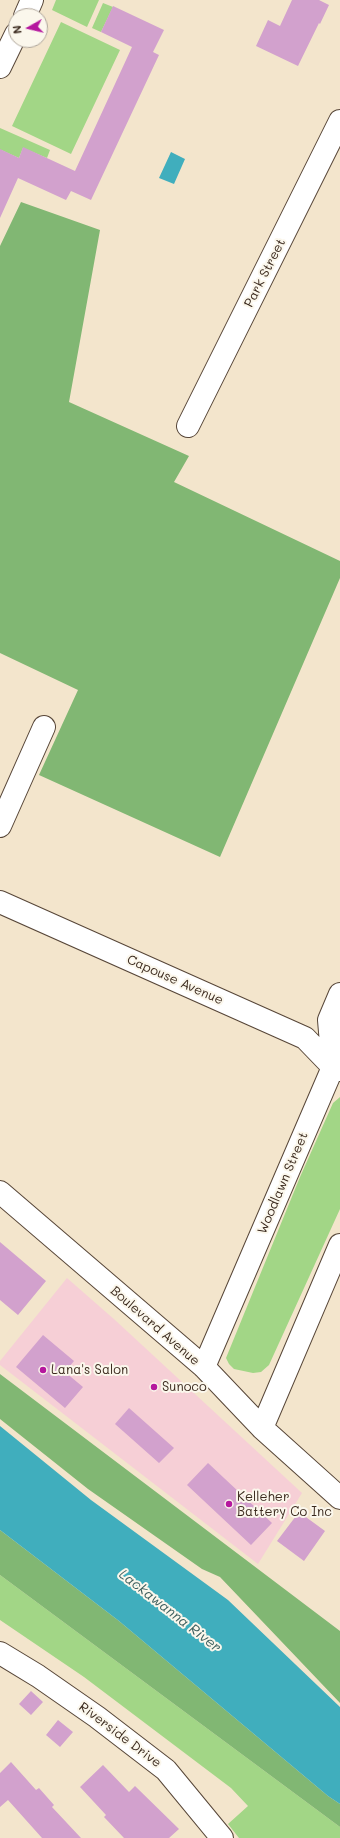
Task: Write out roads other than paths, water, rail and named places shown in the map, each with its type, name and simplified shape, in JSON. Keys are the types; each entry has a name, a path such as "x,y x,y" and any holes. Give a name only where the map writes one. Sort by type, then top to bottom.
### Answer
{"street":[{"path":"0,67 9,48"},
{"name":"Park Street","path":"188,426 340,121"},
{"path":"0,826 44,728"},
{"name":"Capouse Avenue","path":"0,902 305,1038 337,1069"},
{"name":"Woodlawn Street","path":"204,1367 337,1069 329,1020 340,994"},
{"name":"Boulevard Avenue","path":"0,1192 204,1367 262,1428 340,1498"},
{"path":"262,1428 340,1245"},
{"name":"Riverside Drive","path":"0,1653 38,1676 97,1717 166,1770 222,1838"}],"water":[{"path":"171,152 185,159 174,184 159,178"},
{"name":"Lackawanna River","path":"0,1426 91,1500 228,1600 340,1707 340,1804 328,1796 119,1621 0,1530"}],"place":[{"name":"Lana's Salon","path":"43,1370"},
{"name":"Sunoco","path":"154,1387"},
{"name":"Kelleher Battery Co Inc","path":"229,1504"}]}
